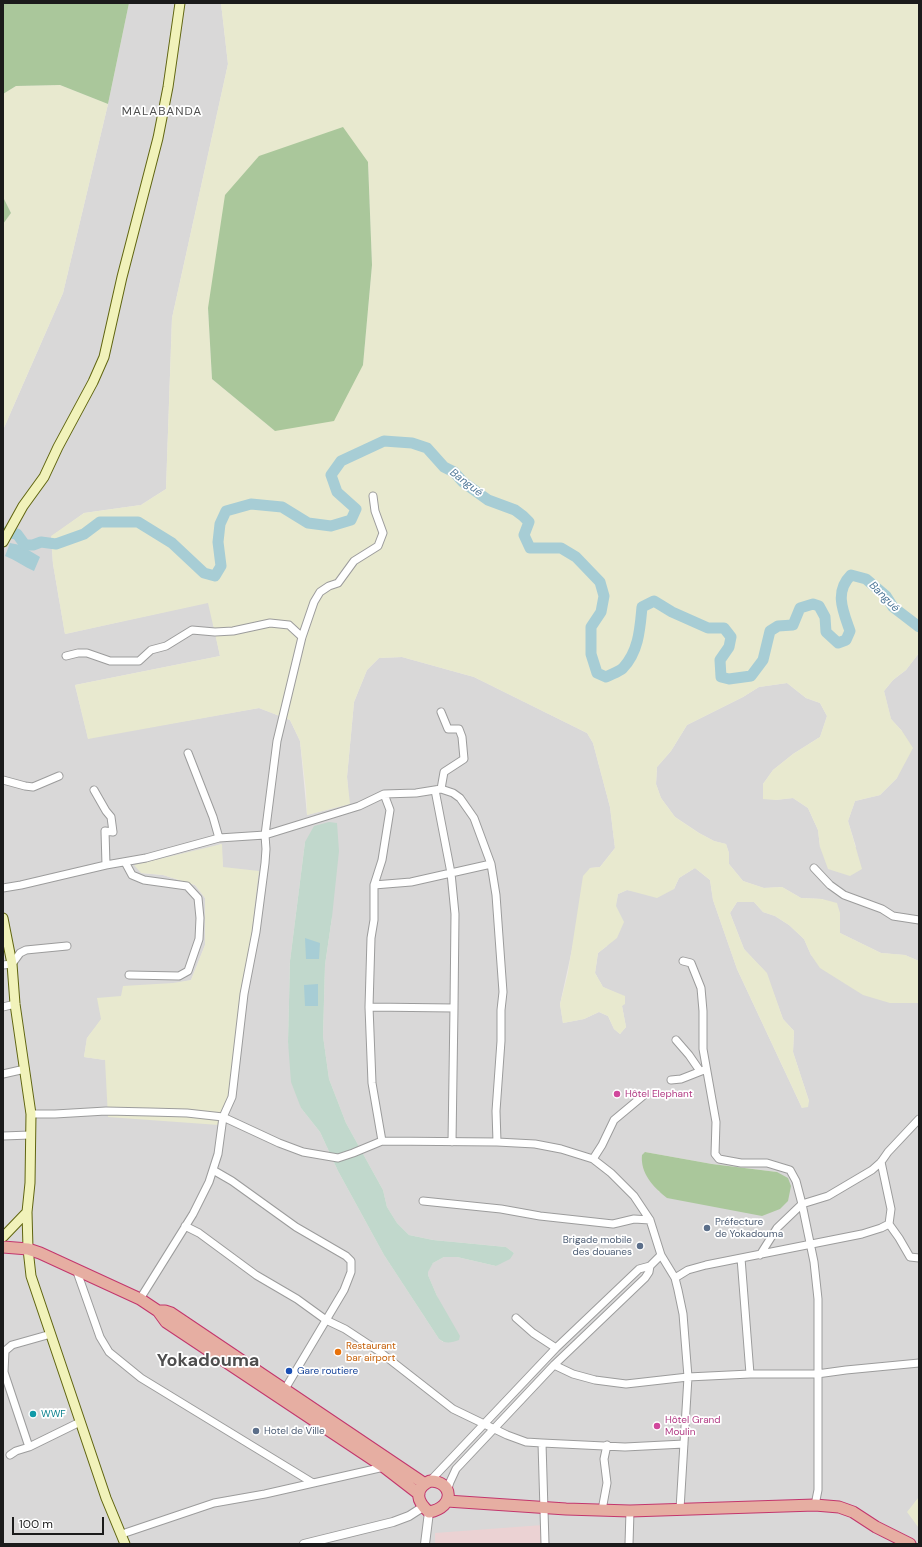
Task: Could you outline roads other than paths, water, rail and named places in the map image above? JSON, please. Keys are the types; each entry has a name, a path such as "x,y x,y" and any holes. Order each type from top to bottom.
{"highway":[{"path":"3,1247 28,1249 76,1269 140,1299 158,1311 166,1322 384,1467 418,1494"},
{"path":"158,1311 171,1313 427,1483 441,1483 445,1487 447,1497 443,1507 437,1510 426,1509 419,1501 418,1494 421,1488 427,1483"},
{"path":"447,1497 544,1508 630,1511 680,1508 723,1509 815,1505 839,1507 853,1512 876,1527 910,1544"}],"main road":[{"path":"3,542 22,506 44,477 58,447 93,382 104,357 122,277 158,138 177,35 180,3"},
{"path":"3,918 7,964 15,1004 31,1114 30,1183 27,1212 28,1249 31,1276 72,1393 80,1422 106,1498 125,1544"},
{"path":"3,1237 27,1212"}],"street":[{"path":"140,1299 201,1199 218,1154 223,1117 232,1097 242,1008 256,932 265,863 265,835 277,741 302,637 314,602 320,592 329,586 338,583 354,561 378,546 383,533 375,511 373,496"},
{"path":"66,656 78,653 87,653 110,661 139,661 151,650 166,646 192,630 215,632 233,631 270,623 289,625 302,637"},
{"path":"441,712 448,729 459,729 462,737 464,759 444,772 438,789 451,873 455,914 452,1142"},
{"path":"188,753 213,817 219,838"},
{"path":"3,780 33,787 59,776"},
{"path":"3,888 106,865 146,858 219,838 265,835 298,823 359,806 384,794 416,793 438,789 460,798 469,808 474,818 491,864 496,895 503,987 500,1010 496,1111 497,1142"},
{"path":"94,790 111,817 112,832 105,831 106,865"},
{"path":"382,1141 372,1083 369,1007 371,938 374,920 374,885 382,860 390,810 384,794"},
{"path":"125,862 132,875 144,880 187,886 198,898 200,918 199,939 188,971 178,976 129,975"},
{"path":"374,885 410,882 491,864"},
{"path":"814,868 830,885 844,895 882,909 893,916 919,920"},
{"path":"7,964 26,950 67,946"},
{"path":"683,961 691,963 701,988 703,1011 703,1070 716,1122 715,1154 719,1159 741,1163 767,1163 790,1170 796,1181 802,1204 814,1262 818,1299 818,1490 815,1505"},
{"path":"3,1007 15,1004"},
{"path":"369,1007 454,1008"},
{"path":"676,1040 703,1070"},
{"path":"3,1074 25,1069"},
{"path":"671,1080 680,1079 703,1070"},
{"path":"592,1159 602,1145 614,1120 644,1095"},
{"path":"31,1114 106,1111 187,1113 223,1117 279,1143 303,1152 338,1158 382,1141 497,1142 535,1144 561,1149 592,1159 611,1173 634,1196 650,1220 661,1255 675,1278 682,1314 688,1377 680,1508"},
{"path":"760,1255 777,1228 802,1204 828,1196 872,1170 919,1119"},
{"path":"3,1136 30,1135"},
{"path":"881,1162 891,1209 889,1224 910,1257 919,1258"},
{"path":"213,1170 232,1181 296,1227 352,1261 351,1272 344,1290 285,1389"},
{"path":"423,1201 501,1209 540,1216 613,1224 634,1219 650,1220"},
{"path":"675,1278 694,1268 862,1234 889,1224"},
{"path":"185,1226 199,1233 256,1275 297,1299 326,1320 345,1329 380,1352 453,1409 494,1428 507,1436 526,1442 542,1443 633,1446 684,1444"},
{"path":"427,1483 556,1348 638,1269 650,1266 661,1255"},
{"path":"741,1258 750,1374"},
{"path":"447,1497 450,1482 456,1469 554,1366 645,1278 649,1272 650,1266"},
{"path":"76,1269 100,1337 109,1352 141,1378 313,1483"},
{"path":"516,1318 533,1333 556,1348"},
{"path":"29,1447 4,1372 5,1351 12,1345 51,1334"},
{"path":"554,1366 572,1374 595,1380 626,1384 688,1377 750,1374 817,1374 919,1363"},
{"path":"10,1456 80,1422"},
{"path":"542,1443 545,1544"},
{"path":"602,1510 607,1483 604,1459 607,1445"},
{"path":"122,1534 214,1503 265,1494 384,1467"},
{"path":"304,1544 393,1522 426,1509 425,1544"},
{"path":"629,1544 630,1511"}],"water":[{"path":"10,543 20,545 40,557 34,571 5,556"},
{"path":"305,938 320,943 319,959 306,959"},
{"path":"318,984 318,1006 305,1006 304,985"}],"waterway":[{"name":"Bangué","path":"3,532 17,534 25,545 33,545 41,542 56,544 84,534 100,522 138,522 172,543 204,573 215,576 221,566 218,542 220,524 226,511 251,504 282,507 308,523 331,526 351,520 356,509 337,492 331,475 341,461 384,441 412,443 427,448 444,467 454,472 463,482 488,500 515,510 523,516 529,522 524,535 530,548 561,548 576,557 600,582 604,596 601,612 591,627 591,654 597,673 606,677 623,668 628,661 636,647 642,607 654,601 672,612 708,628 724,628 731,637 729,647 720,660 721,677 729,679 751,676 763,660 770,631 778,626 793,625 800,608 813,604 819,606 825,617 826,632 838,643 846,640 850,631 843,609 841,595 846,581 851,575 866,579 886,596 893,607 919,627"}],"place":[{"name":"Hôtel Elephant","path":"617,1094"},
{"name":"Préfecture de Yokadouma","path":"707,1228"},
{"name":"Brigade mobile des douanes","path":"640,1246"},
{"name":"Restaurant bar airport","path":"338,1352"},
{"name":"Gare routiere","path":"289,1371"},
{"name":"WWF","path":"33,1414"},
{"name":"Hôtel Grand Moulin","path":"657,1426"},
{"name":"Hotel de Ville","path":"256,1431"}],"district":[{"name":"MALABANDA","path":"162,112"},
{"name":"Yokadouma","path":"208,1361"}]}
